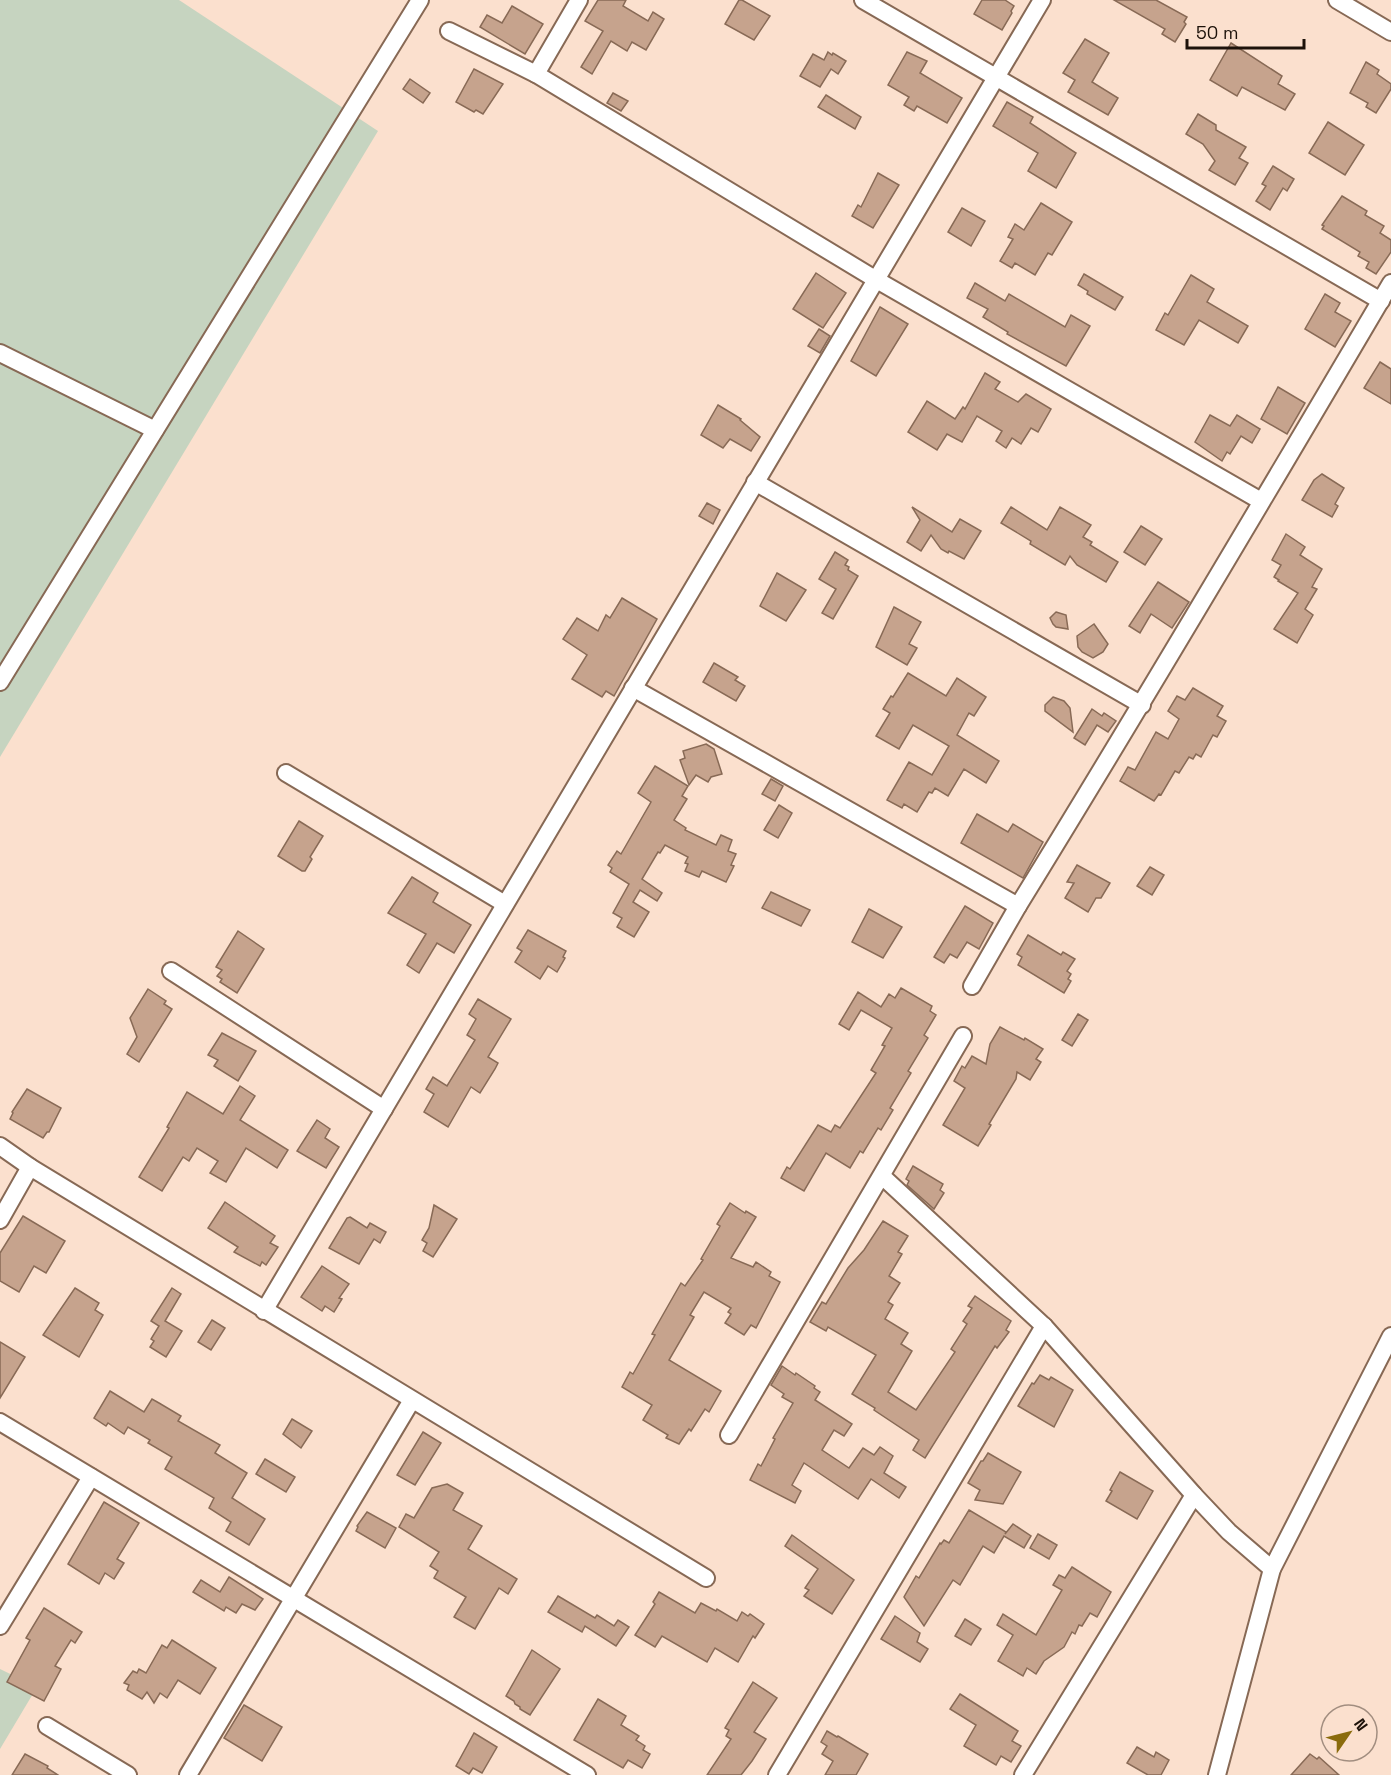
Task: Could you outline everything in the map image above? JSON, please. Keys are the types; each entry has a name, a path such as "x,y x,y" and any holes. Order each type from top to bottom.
{"street":[{"path":"0,682 420,0"},
{"path":"536,74 579,0"},
{"path":"863,0 1381,301"},
{"path":"264,1311 1042,0"},
{"path":"1337,0 1391,32"},
{"path":"449,31 536,74 875,279 1261,501"},
{"path":"972,986 1018,906 1142,705 1391,283"},
{"path":"0,353 155,430"},
{"path":"755,482 1142,705"},
{"path":"633,688 1018,906"},
{"path":"286,773 505,904"},
{"path":"171,971 384,1109"},
{"path":"729,1435 963,1036"},
{"path":"0,1146 30,1167 264,1311 706,1578"},
{"path":"0,1220 30,1167"},
{"path":"882,1176 1044,1326 1194,1495 1229,1532 1272,1569"},
{"path":"777,1775 1044,1326"},
{"path":"1217,1775 1272,1569 1391,1336"},
{"path":"188,1775 412,1400"},
{"path":"0,1422 587,1775"},
{"path":"0,1626 91,1477"},
{"path":"1023,1775 1194,1495"},
{"path":"47,1726 128,1775"}],"green space":[{"path":"0,0 179,0 378,131 0,757"},
{"path":"0,1669 37,1687 0,1749"}],"building":[{"path":"598,0 626,0 623,6 648,21 653,12 664,19 646,50 632,42 627,51 611,41 592,74 581,67 603,31 585,21"},
{"path":"739,0 770,16 754,40 725,24"},
{"path":"982,0 1005,0 1014,6 1002,30 974,14"},
{"path":"1114,0 1156,0 1187,17 1184,22 1186,24 1175,42 1162,34 1165,29"},
{"path":"512,6 543,24 525,54 480,27 487,15 502,23"},
{"path":"1085,39 1109,53 1092,82 1118,98 1108,115 1068,92 1075,80 1063,73"},
{"path":"1231,43 1282,76 1278,84 1295,94 1285,110 1242,87 1237,96 1210,80"},
{"path":"828,52 846,61 838,74 831,69 820,87 800,76 813,54 824,60"},
{"path":"907,52 927,61 920,73 962,98 947,123 917,106 914,111 904,105 909,97 888,85"},
{"path":"1366,62 1379,70 1377,74 1391,84 1391,89 1376,113 1366,107 1368,103 1350,93"},
{"path":"474,69 503,84 483,114 476,110 474,112 456,102"},
{"path":"410,79 430,93 423,103 403,89"},
{"path":"613,93 628,101 621,111 607,103"},
{"path":"826,95 861,117 855,129 818,107"},
{"path":"1007,102 1033,117 1030,123 1076,153 1056,188 1028,171 1038,153 993,126"},
{"path":"1198,114 1216,125 1216,130 1246,147 1239,158 1248,163 1235,185 1209,170 1215,161 1203,144 1186,134"},
{"path":"1328,122 1364,145 1345,175 1309,153"},
{"path":"1273,166 1294,179 1287,191 1283,188 1270,210 1256,201 1266,186 1262,184"},
{"path":"878,173 899,185 873,228 852,216 858,205 861,207"},
{"path":"1342,196 1367,211 1365,215 1384,226 1380,233 1391,240 1391,252 1376,274 1366,268 1369,262 1358,256 1360,252 1322,229 1324,226 1322,225"},
{"path":"1041,203 1072,222 1052,255 1048,253 1035,275 1015,263 1012,268 1000,261 1013,239 1008,237 1015,224 1024,230"},
{"path":"962,208 985,221 971,246 948,232"},
{"path":"816,273 846,293 823,328 793,309"},
{"path":"1084,274 1123,297 1115,310 1087,294 1088,291 1078,285"},
{"path":"1191,275 1214,289 1207,302 1248,326 1238,343 1199,320 1184,345 1156,330 1165,313 1168,315"},
{"path":"975,283 1005,301 1009,294 1065,327 1071,315 1090,326 1066,366 1007,334 1008,332 983,317 988,309 967,298"},
{"path":"1325,294 1340,303 1335,312 1351,321 1335,347 1305,329"},
{"path":"880,307 908,324 876,376 851,361"},
{"path":"819,329 830,336 820,353 808,346"},
{"path":"1380,362 1391,369 1391,404 1364,388"},
{"path":"985,373 1000,382 995,389 1018,402 1026,394 1051,409 1038,432 1031,428 1021,444 1012,438 1006,448 996,441 1002,431 977,416 962,442 947,434 937,450 908,432 927,401 955,419 963,407 965,409"},
{"path":"1278,387 1305,403 1287,434 1261,419"},
{"path":"718,405 741,419 760,437 751,451 730,439 723,448 701,435"},
{"path":"1210,415 1230,426 1237,415 1260,429 1252,443 1241,436 1230,454 1227,452 1222,461 1195,442"},
{"path":"1322,474 1344,488 1335,504 1338,506 1332,517 1302,500 1314,480"},
{"path":"707,503 720,510 713,524 699,516"},
{"path":"912,507 952,532 960,519 981,531 964,559 941,549 931,535 921,551 907,542 920,520"},
{"path":"1011,507 1047,530 1060,507 1091,525 1083,537 1092,542 1090,545 1118,562 1106,582 1077,565 1070,556 1065,565 1001,523"},
{"path":"1141,526 1162,539 1145,565 1124,552"},
{"path":"1286,534 1305,547 1300,555 1322,569 1312,587 1317,589 1305,609 1313,615 1297,643 1274,629 1298,593 1274,577 1281,565 1272,560"},
{"path":"835,552 848,560 845,565 849,567 848,570 858,576 833,619 822,613 836,589 819,579"},
{"path":"777,573 806,590 786,621 760,606"},
{"path":"1158,582 1189,602 1172,628 1151,614 1140,633 1129,626"},
{"path":"622,598 657,619 614,696 606,691 602,697 572,679 587,655 563,639 577,618 598,631 606,615 610,618"},
{"path":"894,607 921,622 909,644 917,648 907,665 876,647"},
{"path":"1056,612 1066,615 1068,629 1056,627 1053,624 1050,618"},
{"path":"1094,624 1108,644 1103,652 1093,658 1078,647 1077,636"},
{"path":"714,663 738,677 735,680 745,686 736,701 703,682"},
{"path":"908,673 946,696 957,678 986,697 974,716 969,713 957,735 999,761 986,783 964,769 948,796 935,788 932,793 929,792 917,812 904,804 902,808 887,800 909,762 932,775 949,746 913,725 899,749 876,736 890,713 883,709"},
{"path":"1193,688 1223,706 1217,716 1226,721 1217,737 1213,735 1201,757 1196,754 1193,759 1189,757 1179,773 1175,771 1161,795 1159,794 1154,801 1120,781 1128,767 1135,770 1156,732 1168,739 1179,719 1168,711 1177,696 1185,700"},
{"path":"1053,697 1064,701 1070,708 1073,732 1045,711 1045,705"},
{"path":"1092,709 1116,721 1108,732 1097,725 1085,745 1074,738"},
{"path":"706,744 714,749 722,774 711,777 708,782 696,775 689,785 680,760 685,758 683,751"},
{"path":"655,766 688,786 682,796 687,799 674,820 686,828 685,830 716,845 721,835 732,840 728,851 736,854 731,865 734,866 726,882 702,871 699,877 685,871 688,857 665,845 660,853 658,852 642,879 662,893 657,901 640,890 633,902 649,912 634,937 617,927 622,918 613,913 629,884 610,872 612,868 608,865 617,851 621,854 651,802 638,793"},
{"path":"771,779 783,786 775,801 762,794"},
{"path":"779,805 792,813 778,838 764,830"},
{"path":"977,814 1008,832 1013,824 1043,842 1023,878 961,843"},
{"path":"299,821 323,836 310,857 312,859 305,871 278,856"},
{"path":"1077,865 1110,883 1101,898 1096,898 1088,912 1065,898 1074,883 1067,882"},
{"path":"1150,867 1164,875 1152,895 1137,886"},
{"path":"412,877 438,893 433,902 471,925 454,953 437,943 419,973 407,965 426,934 388,913"},
{"path":"771,892 810,910 801,926 762,908"},
{"path":"965,906 993,923 979,949 967,942 957,958 950,954 944,963 934,957"},
{"path":"869,909 902,927 883,958 852,942"},
{"path":"528,930 566,951 563,957 565,958 557,972 548,966 540,979 515,962 522,951 517,948"},
{"path":"238,931 264,949 237,993 220,982 222,979 217,976 222,970 216,967"},
{"path":"1028,935 1061,955 1063,952 1075,959 1067,971 1071,974 1068,979 1071,981 1064,993 1018,965 1022,957 1017,954"},
{"path":"901,988 932,1006 930,1011 936,1015 924,1035 928,1038 908,1071 911,1073 890,1108 893,1110 881,1130 878,1128 863,1153 860,1151 850,1168 826,1153 804,1191 781,1178 787,1167 790,1169 818,1125 831,1132 835,1125 840,1128 876,1073 871,1070 892,1028 861,1010 849,1030 839,1024 858,992 881,1007 889,994 895,998"},
{"path":"148,989 166,1001 164,1004 172,1009 139,1062 127,1054 137,1037 130,1018"},
{"path":"478,999 511,1019 488,1057 498,1063 495,1069 480,1093 471,1087 448,1127 424,1112 434,1094 426,1089 433,1077 447,1086 475,1040 467,1035 476,1019 469,1014"},
{"path":"1078,1014 1088,1020 1072,1046 1062,1040"},
{"path":"1000,1027 1043,1049 1036,1059 1041,1062 1030,1080 1017,1072 1016,1079 978,1146 943,1125 965,1088 954,1081 962,1066 965,1068 972,1056 986,1064 990,1044"},
{"path":"222,1033 256,1051 238,1081 214,1066 218,1060 208,1055"},
{"path":"240,1086 255,1096 240,1120 288,1150 277,1168 246,1148 226,1182 210,1173 218,1161 197,1148 189,1161 183,1157 162,1191 139,1177 169,1128 167,1127 187,1092 223,1114"},
{"path":"27,1089 61,1108 49,1132 43,1138 10,1119"},
{"path":"317,1120 330,1129 325,1138 339,1147 326,1168 297,1151"},
{"path":"913,1166 943,1184 940,1190 944,1193 934,1209 907,1185 909,1181 906,1179"},
{"path":"225,1202 275,1236 270,1243 278,1247 266,1265 262,1262 260,1266 234,1252 238,1247 208,1228"},
{"path":"730,1203 756,1217 731,1258 753,1267 756,1262 771,1272 769,1276 780,1282 756,1328 751,1325 744,1335 725,1323 731,1314 728,1312 731,1308 704,1292 690,1315 694,1317 669,1360 721,1391 709,1412 705,1409 691,1431 689,1429 679,1444 666,1438 668,1435 643,1420 652,1405 622,1387 630,1372 633,1374 655,1335 652,1334 681,1283 685,1286 703,1260 701,1259 720,1226 717,1224"},
{"path":"434,1205 457,1219 433,1257 423,1251 427,1243 422,1240 429,1228"},
{"path":"23,1216 65,1241 46,1273 34,1266 19,1292 0,1281 0,1253"},
{"path":"350,1217 367,1228 370,1223 386,1232 380,1243 374,1239 359,1264 329,1248 347,1218"},
{"path":"883,1221 908,1236 898,1252 902,1254 889,1276 900,1283 888,1302 893,1305 885,1319 908,1333 901,1344 912,1351 888,1392 916,1410 955,1352 951,1349 967,1324 963,1321 972,1308 968,1306 975,1296 1011,1321 1006,1330 1009,1332 997,1348 995,1346 925,1458 913,1450 919,1440 852,1394 876,1355 828,1327 826,1331 810,1322 822,1302 826,1304 848,1268 864,1250"},
{"path":"322,1266 349,1284 339,1298 342,1299 334,1312 325,1306 322,1311 301,1297"},
{"path":"75,1288 99,1303 95,1310 103,1315 79,1357 43,1335"},
{"path":"172,1288 181,1294 165,1321 182,1331 166,1357 150,1347 154,1341 151,1339 159,1326 151,1321"},
{"path":"212,1320 225,1328 211,1350 198,1342"},
{"path":"0,1342 25,1357 0,1398"},
{"path":"782,1366 815,1386 814,1388 820,1392 815,1400 852,1424 844,1436 834,1430 822,1450 849,1468 863,1448 874,1455 880,1447 893,1456 884,1473 906,1487 899,1498 871,1479 858,1499 804,1463 792,1485 801,1491 795,1503 750,1480 758,1464 761,1466 775,1439 773,1438 793,1403 782,1397 784,1394 771,1385"},
{"path":"1040,1375 1049,1380 1051,1377 1073,1390 1054,1427 1018,1406 1032,1383 1034,1384"},
{"path":"110,1391 144,1412 152,1399 181,1416 178,1421 220,1445 215,1453 247,1473 232,1498 265,1519 249,1545 226,1531 231,1522 209,1508 214,1498 165,1469 172,1457 148,1443 150,1440 128,1427 124,1434 108,1423 106,1426 94,1418"},
{"path":"292,1419 312,1431 301,1448 283,1434"},
{"path":"423,1432 441,1443 415,1485 397,1475"},
{"path":"988,1453 1021,1472 1003,1504 975,1500 980,1490 968,1483"},
{"path":"265,1459 295,1477 286,1492 256,1474"},
{"path":"1120,1472 1153,1491 1137,1519 1106,1501"},
{"path":"447,1484 463,1493 453,1510 482,1526 468,1549 517,1579 508,1594 499,1588 475,1629 454,1617 466,1597 434,1578 438,1571 430,1566 439,1552 399,1527 406,1514 414,1518 432,1488"},
{"path":"104,1502 139,1523 117,1559 124,1563 114,1579 105,1573 99,1584 68,1564"},
{"path":"969,1510 1006,1532 1005,1534 1013,1524 1031,1536 1024,1548 1004,1536 994,1553 983,1546 960,1585 953,1580 924,1626 904,1597 916,1576 919,1578 940,1543 944,1540 949,1543"},
{"path":"367,1512 396,1528 385,1548 356,1531"},
{"path":"1038,1534 1057,1545 1049,1559 1030,1548"},
{"path":"792,1535 854,1580 832,1614 804,1596 809,1590 805,1588 818,1569 785,1546"},
{"path":"1072,1567 1111,1592 1097,1617 1090,1613 1082,1626 1079,1625 1075,1634 1072,1632 1064,1647 1044,1661 1036,1674 1027,1668 1023,1676 998,1661 1013,1635 997,1625 1003,1614 1036,1635 1062,1590 1053,1585 1059,1575 1065,1578"},
{"path":"229,1577 263,1599 255,1610 242,1604 236,1613 226,1607 224,1611 193,1592 201,1580 220,1592"},
{"path":"659,1592 695,1613 701,1603 737,1621 742,1612 748,1616 750,1614 764,1624 755,1638 753,1636 738,1662 715,1648 707,1662 662,1636 655,1647 635,1635 655,1604 653,1602"},
{"path":"558,1596 595,1618 597,1615 614,1626 618,1620 629,1627 616,1646 585,1626 582,1632 548,1612"},
{"path":"44,1608 82,1632 75,1643 71,1640 55,1666 61,1669 44,1701 7,1682 30,1640 26,1638"},
{"path":"895,1616 920,1633 917,1642 928,1649 920,1662 881,1639"},
{"path":"965,1619 981,1629 971,1645 955,1636"},
{"path":"172,1640 216,1668 200,1694 178,1680 167,1698 160,1693 154,1703 147,1692 142,1699 127,1690 129,1685 124,1683 133,1671 137,1673 139,1669 146,1673 162,1645 167,1648"},
{"path":"532,1650 560,1669 530,1715 506,1696"},
{"path":"753,1682 777,1698 754,1732 766,1739 741,1775 707,1775 731,1739 726,1736 729,1730 725,1728"},
{"path":"960,1694 1018,1731 1012,1741 1021,1746 1011,1762 1001,1756 996,1765 964,1746 976,1725 950,1709"},
{"path":"598,1699 626,1716 621,1725 639,1736 636,1740 645,1746 643,1750 650,1754 642,1768 628,1760 623,1768 574,1740"},
{"path":"244,1705 282,1727 262,1761 224,1738"},
{"path":"827,1731 868,1754 856,1775 825,1775 833,1761 822,1754 827,1746 821,1742"},
{"path":"474,1733 497,1747 482,1773 473,1768 469,1774 456,1766"},
{"path":"1137,1747 1154,1757 1156,1752 1169,1760 1161,1775 1148,1775 1127,1763"},
{"path":"25,1754 48,1766 47,1768 58,1775 12,1775"},
{"path":"1310,1754 1317,1759 1319,1757 1319,1763 1326,1763 1339,1775 1291,1775"}]}
